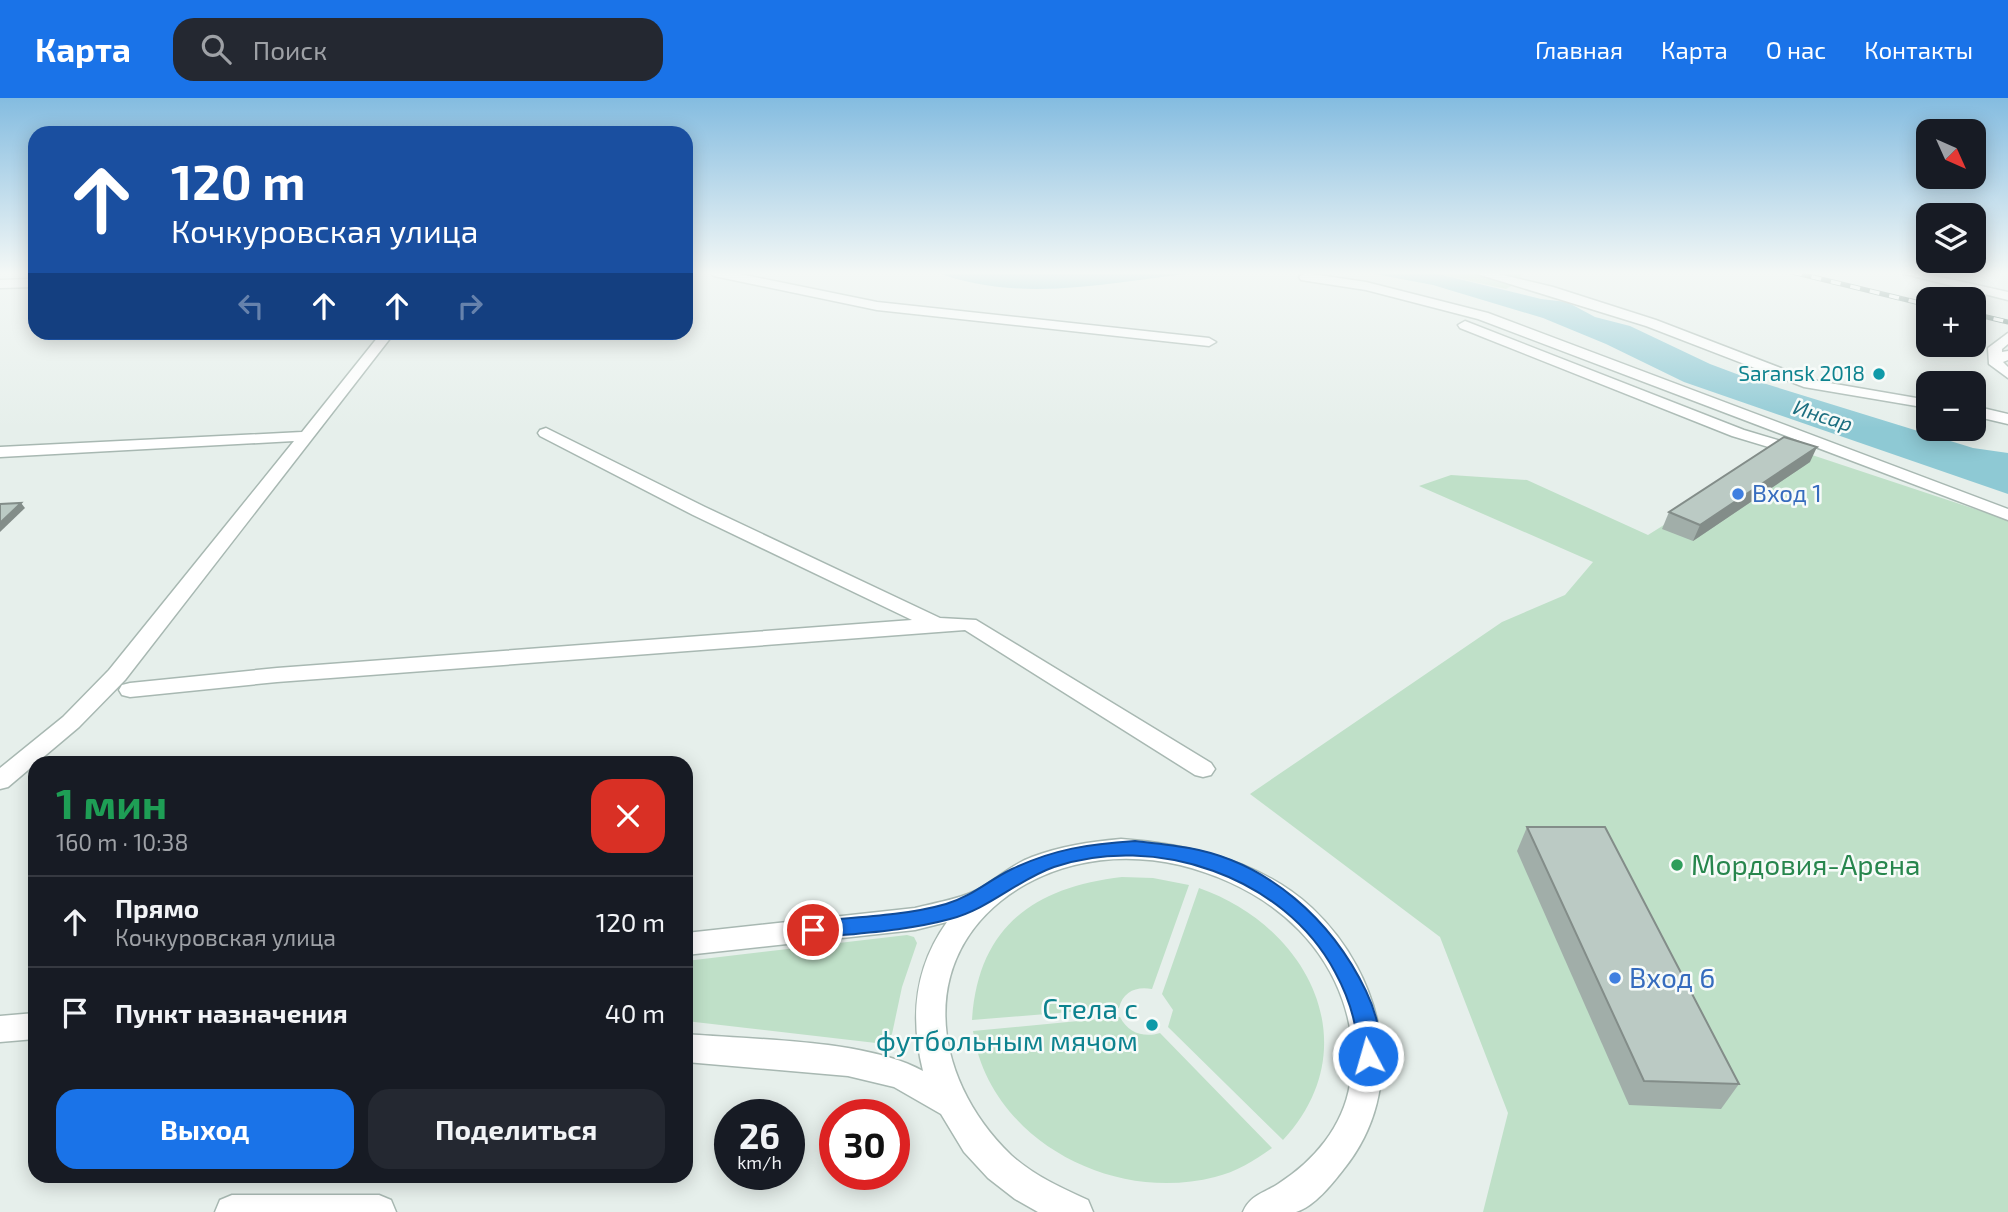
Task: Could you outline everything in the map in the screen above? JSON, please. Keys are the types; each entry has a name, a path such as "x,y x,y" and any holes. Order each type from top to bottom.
{"street":[{"path":"1029,324 1209,342"},
{"path":"1458,324 1738,433 2006,514"},
{"path":"1654,324 1809,384 1916,402"},
{"path":"1671,324 1796,370 1916,401"},
{"path":"30,756 71,722 117,675 383,340"},
{"path":"2007,340 1995,348 2002,357 1996,364 2008,374"},
{"path":"1986,414 2008,419"},
{"path":"546,433 699,511 937,624"},
{"path":"0,452 308,436"},
{"path":"130,690 276,675 937,624 969,624 1203,769"},
{"path":"0,781 28,758"},
{"path":"693,943 915,919 950,911 989,894 1046,862 1105,849 1154,849 1191,855 1227,867 1261,885 1292,907 1320,934 1343,965 1359,1000 1368,1037 1368,1075 1359,1113 1341,1149 1313,1180 1277,1205 1260,1212"},
{"path":"989,894 967,916 950,941 937,970 930,1000 929,1033 936,1068 949,1102 969,1134 1001,1168 1040,1196 1076,1212"},
{"path":"0,1029 28,1027"},
{"path":"693,1049 848,1062 901,1075 949,1102"},
{"path":"232,1212 379,1212"}],"green space":[{"name":"Мордовия-Арена","path":"1788,447 2008,520 2008,1212 1483,1212 1508,1113 1440,937 1250,794 1502,622 1565,595 1593,562 1419,486 1451,475 1527,480 1648,535"},
{"path":"1122,877 1153,878 1189,885 1152,989 1131,991 1124,997 1119,1008 972,1020 977,988 986,960 999,937 1016,917 1037,902 1062,890"},
{"path":"1199,888 1237,906 1270,930 1296,960 1314,993 1323,1029 1322,1066 1309,1104 1283,1140 1168,1027 1173,1010 1162,994"},
{"path":"907,935 914,937 917,943 902,987 892,1034 886,1041 876,1043 693,1022 693,960"},
{"path":"1120,1017 1127,1027 1137,1033 1160,1033 1272,1148 1252,1162 1230,1172 1176,1183 1136,1181 1097,1171 1061,1155 1029,1132 1003,1103 984,1069 973,1031"}],"water":[{"name":"Инсар","path":"1558,324 1630,326 1710,364 1750,379 1916,430 1916,441 1950,441 1973,448 2008,453 2008,494 1684,382"}],"building":[{"path":"1784,437 1817,447 1700,525 1669,512"},
{"path":"21,503 0,523 0,504"},
{"name":"Вход 6","path":"1527,827 1605,827 1739,1084 1644,1081"}],"place":[{"name":"Saransk 2018","path":"1879,374"},
{"name":"Вход 1","path":"1738,494"},
{"name":"Мордовия-Арена","path":"1677,865"},
{"name":"Вход 6","path":"1615,978"},
{"name":"Стела с футбольным мячом","path":"1152,1025"}],"route":[{"path":"813,930 915,919 950,911 989,894 1046,862 1081,852 1135,848 1191,855 1227,867 1261,885 1292,907 1320,934 1343,965 1359,1000 1368,1037 1368,1056"}]}
